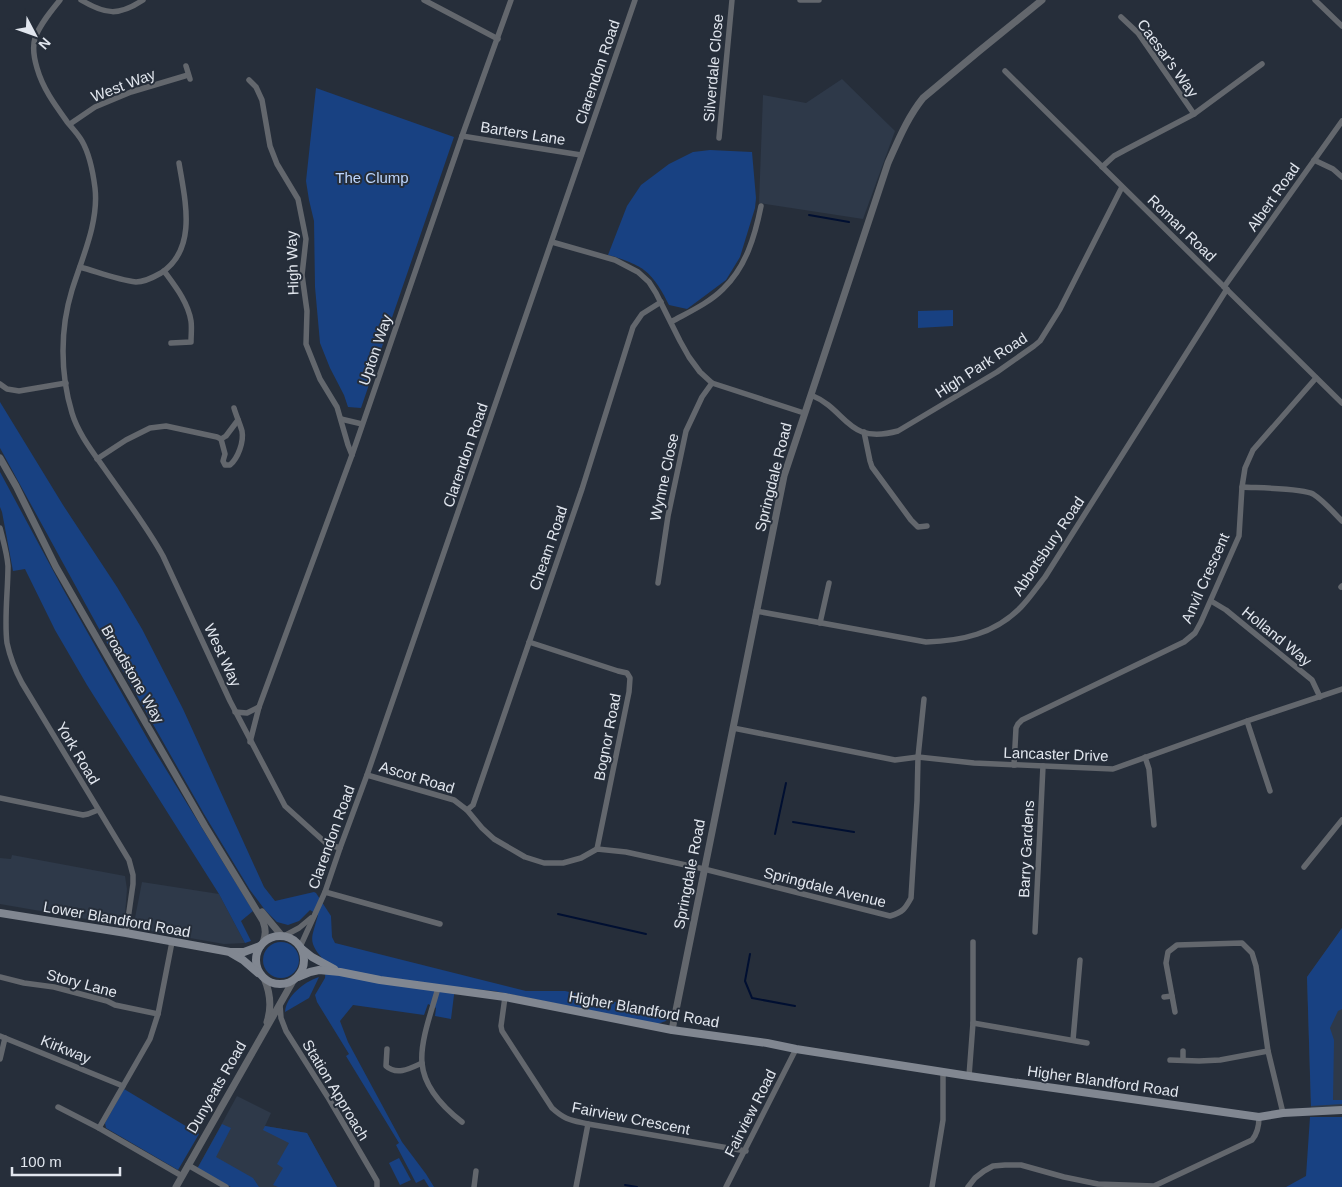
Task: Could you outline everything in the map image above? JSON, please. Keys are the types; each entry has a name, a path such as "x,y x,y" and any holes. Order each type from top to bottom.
{"main road":[{"name":"Lower Blandford Road","path":"0,913 230,952 244,952 262,944"},
{"path":"283,936 296,942 301,948 304,965 295,979 285,984 278,984 262,977 256,965 256,958 262,944 274,937 283,936"},
{"name":"Higher Blandford Road","path":"301,948 318,961 340,972"},
{"name":"Lower Blandford Road","path":"230,952 243,960 262,977"},
{"name":"Higher Blandford Road","path":"295,979 319,970 340,972 380,980 505,997 672,1030 767,1043 969,1076 1259,1117 1283,1113 1342,1110"}],"street":[{"name":"West Way","path":"60,0 46,18 36,37 33,51 40,80 47,94 81,139 86,149 91,164 96,208 66,313 63,336 63,358 72,413 81,434 97,459 159,548 235,712 285,806 327,844 340,848"},
{"path":"81,0 96,9 110,12 123,11 143,0"},
{"path":"424,0 498,39"},
{"name":"Upton Way","path":"250,742 259,707 352,455 511,0"},
{"name":"Clarendon Road","path":"301,948 313,916 325,892 636,0"},
{"name":"Silverdale Close","path":"719,138 732,0"},
{"path":"800,0 819,0"},
{"name":"Springdale Road","path":"672,1030 784,476 888,164 904,126 923,98 1042,0"},
{"path":"1316,0 1342,26"},
{"name":"Caesar's Way","path":"1121,17 1138,33 1194,114"},
{"name":"Caesar's Way","path":"1102,167 1127,148 1194,114 1262,64"},
{"name":"West Way","path":"70,124 95,107 131,92 189,77 186,66"},
{"name":"Roman Road","path":"1005,71 1342,403"},
{"name":"High Way","path":"249,80 256,87 262,100 270,146 277,164 298,199 306,239 302,275 307,311 306,344 320,379 338,407 352,455"},
{"name":"Albert Road","path":"1226,288 1342,121"},
{"name":"Barters Lane","path":"462,136 581,155"},
{"path":"1314,160 1332,169 1342,177"},
{"path":"80,267 137,282 153,278 164,271 176,259 185,236 187,213 179,163"},
{"name":"High Park Road","path":"810,395 827,403 852,428 882,435 898,431 997,372 1034,346 1048,330 1122,187"},
{"path":"671,322 711,299 734,278 744,262 752,242 761,206"},
{"path":"552,242 615,260 638,272 649,282 689,357 700,372 712,383 804,413"},
{"path":"164,271 182,296 192,323 191,342 171,343"},
{"name":"Abbotsbury Road","path":"756,611 926,642 947,642 974,636 987,631 1012,616 1022,607 1045,576 1226,288"},
{"name":"Cheam Road","path":"467,810 472,804 530,642 582,489 633,327 642,314 661,302"},
{"name":"Anvil Crescent","path":"1014,765 1016,728 1022,720 1184,642 1195,633 1239,536 1245,468 1253,450 1316,378"},
{"path":"0,384 7,389 19,391 66,383"},
{"name":"Wynne Close","path":"658,583 668,516 686,431 702,397 712,383"},
{"path":"97,459 126,440 150,428 166,426 217,437 221,440 225,454 223,461 225,465 230,465 238,454 242,432 234,408"},
{"path":"341,419 362,424"},
{"path":"221,440 238,420"},
{"path":"864,432 872,467 911,520 918,527 927,526"},
{"name":"Broadstone Way","path":"0,458 56,567 205,826 250,899 265,928 266,934 262,944"},
{"path":"1242,487 1311,493 1342,521"},
{"name":"York Road","path":"0,528 8,564 7,643 15,669 128,860 133,875 126,933"},
{"path":"0,582 7,582"},
{"path":"820,624 829,583"},
{"name":"Holland Way","path":"1211,601 1226,610 1312,680 1320,697"},
{"name":"Bognor Road","path":"530,642 618,672 627,673 630,678 629,692 597,849"},
{"path":"0,643 7,643"},
{"name":"Lancaster Drive","path":"918,757 974,764 1113,769 1342,689"},
{"name":"Springdale Avenue","path":"704,868 890,916 901,913 911,898 918,757 924,699"},
{"path":"235,712 247,713 259,707"},
{"path":"1247,722 1270,791"},
{"path":"732,728 895,760 918,757"},
{"path":"1145,757 1149,769 1154,825"},
{"name":"Barry Gardens","path":"1035,932 1043,766"},
{"name":"Ascot Road","path":"366,775 454,800 467,810 494,839 525,857 544,863 563,863 581,858 597,849"},
{"path":"0,798 83,815 98,810"},
{"path":"1304,867 1342,820"},
{"path":"597,849 626,852 704,868"},
{"path":"325,892 440,924"},
{"name":"Broadstone Way","path":"250,899 283,936"},
{"name":"Clarendon Road","path":"283,936 299,928 313,916"},
{"path":"99,1128 150,1039 158,1014 172,942"},
{"path":"969,1076 974,1023 973,942"},
{"path":"1175,1012 1166,963 1168,952 1177,945 1242,943 1252,953 1256,966 1268,1051 1283,1113"},
{"path":"1073,1040 1080,960"},
{"name":"Story Lane","path":"0,977 24,983 54,986 115,1005 158,1014"},
{"name":"Dunyeats Road","path":"262,977 268,988 270,1006 266,1027"},
{"name":"Dunyeats Road","path":"176,1187 295,979"},
{"path":"438,988 423,1044 422,1063 425,1077 438,1099 448,1111 462,1122"},
{"path":"1164,997 1172,996"},
{"name":"Fairview Crescent","path":"505,997 500,1026 502,1031 552,1108 560,1116 588,1124 746,1151"},
{"name":"Station Approach","path":"281,1003 281,1018 286,1031 329,1099 376,1181 377,1187"},
{"path":"974,1023 1087,1043"},
{"path":"0,1059 2,1037"},
{"name":"Kirkway","path":"2,1037 123,1086"},
{"path":"387,1049 386,1066 389,1069 401,1071 422,1063"},
{"name":"Fairview Road","path":"726,1187 746,1151 796,1049"},
{"path":"1183,1051 1183,1060"},
{"path":"1170,1060 1220,1060 1268,1051"},
{"path":"932,1187 943,1120 943,1072"},
{"path":"58,1107 99,1128 182,1176"},
{"path":"968,1187 984,1171 993,1166 1005,1164 1021,1165 1101,1185 1154,1186 1252,1140 1258,1130 1259,1117"},
{"path":"576,1187 588,1124"},
{"path":"188,1166 226,1187"},
{"path":"474,1187 476,1171"}],"shaded area":[{"path":"842,79 895,131 863,219 759,203 763,95 806,103"},
{"path":"12,855 125,876 126,902 125,914 121,925 0,904 0,858 11,859"},
{"path":"142,882 219,894 245,943 224,944 133,928"},
{"path":"1342,928 1342,1110 1311,1112 1307,977"},
{"path":"237,1096 271,1113 265,1126 307,1133 337,1187 231,1187 197,1169"}],"green space":[{"name":"The Clump","path":"316,88 454,137 361,408 348,407 320,343 315,287 314,221 306,181"},
{"path":"710,150 752,152 756,198 755,208 740,257 726,280 687,309 669,305 655,281 641,268 608,255 627,206 641,185 669,164 693,152"},
{"path":"953,310 953,326 918,328 918,311"},
{"path":"0,402 142,629 183,709 264,887 275,901 316,893 331,916 332,937 335,943 526,991 565,991 657,1011 670,1009 669,1020 657,1024 494,991 455,987 451,1019 435,1016 436,1008 428,1004 424,1015 353,1005 340,1021 348,1042 402,1142 434,1187 429,1187 424,1179 416,1183 396,1145 399,1143 346,1056 349,1054 317,1002 315,995 325,978 326,963 316,950 312,940 318,915 310,910 299,921 288,925 277,922 250,890 204,814 103,636 0,448"},
{"path":"0,472 63,589 151,745 253,911 241,921 251,941 245,943 219,894 87,685 55,630 25,569 13,571 0,507"},
{"path":"1342,928 1342,1009 1338,1011 1330,1028 1334,1040 1333,1100 1342,1100 1342,1104 1311,1106 1307,977"},
{"path":"281,942 288,943 294,947 298,953 298,967 294,973 288,977 281,978 274,977 268,973 264,967 263,960 264,953 268,947 274,943"},
{"path":"319,977 309,998 285,1012 292,995 308,982"},
{"path":"124,1089 199,1134 178,1170 106,1128 105,1123"},
{"path":"1310,1117 1342,1117 1342,1187 1286,1187 1306,1176"},
{"path":"222,1124 231,1128 216,1157 253,1178 259,1187 231,1187 197,1169"},
{"path":"265,1126 307,1133 337,1187 278,1187 273,1185 283,1168 277,1164 289,1143 263,1130"},
{"path":"399,1158 411,1180 400,1185 389,1163"}],"waterway":[{"path":"809,215 849,222"},
{"path":"775,834 786,783"},
{"path":"793,822 854,832"},
{"path":"558,914 646,934"},
{"path":"750,954 745,981 752,998 795,1006"},
{"path":"625,1185 637,1187"}]}
